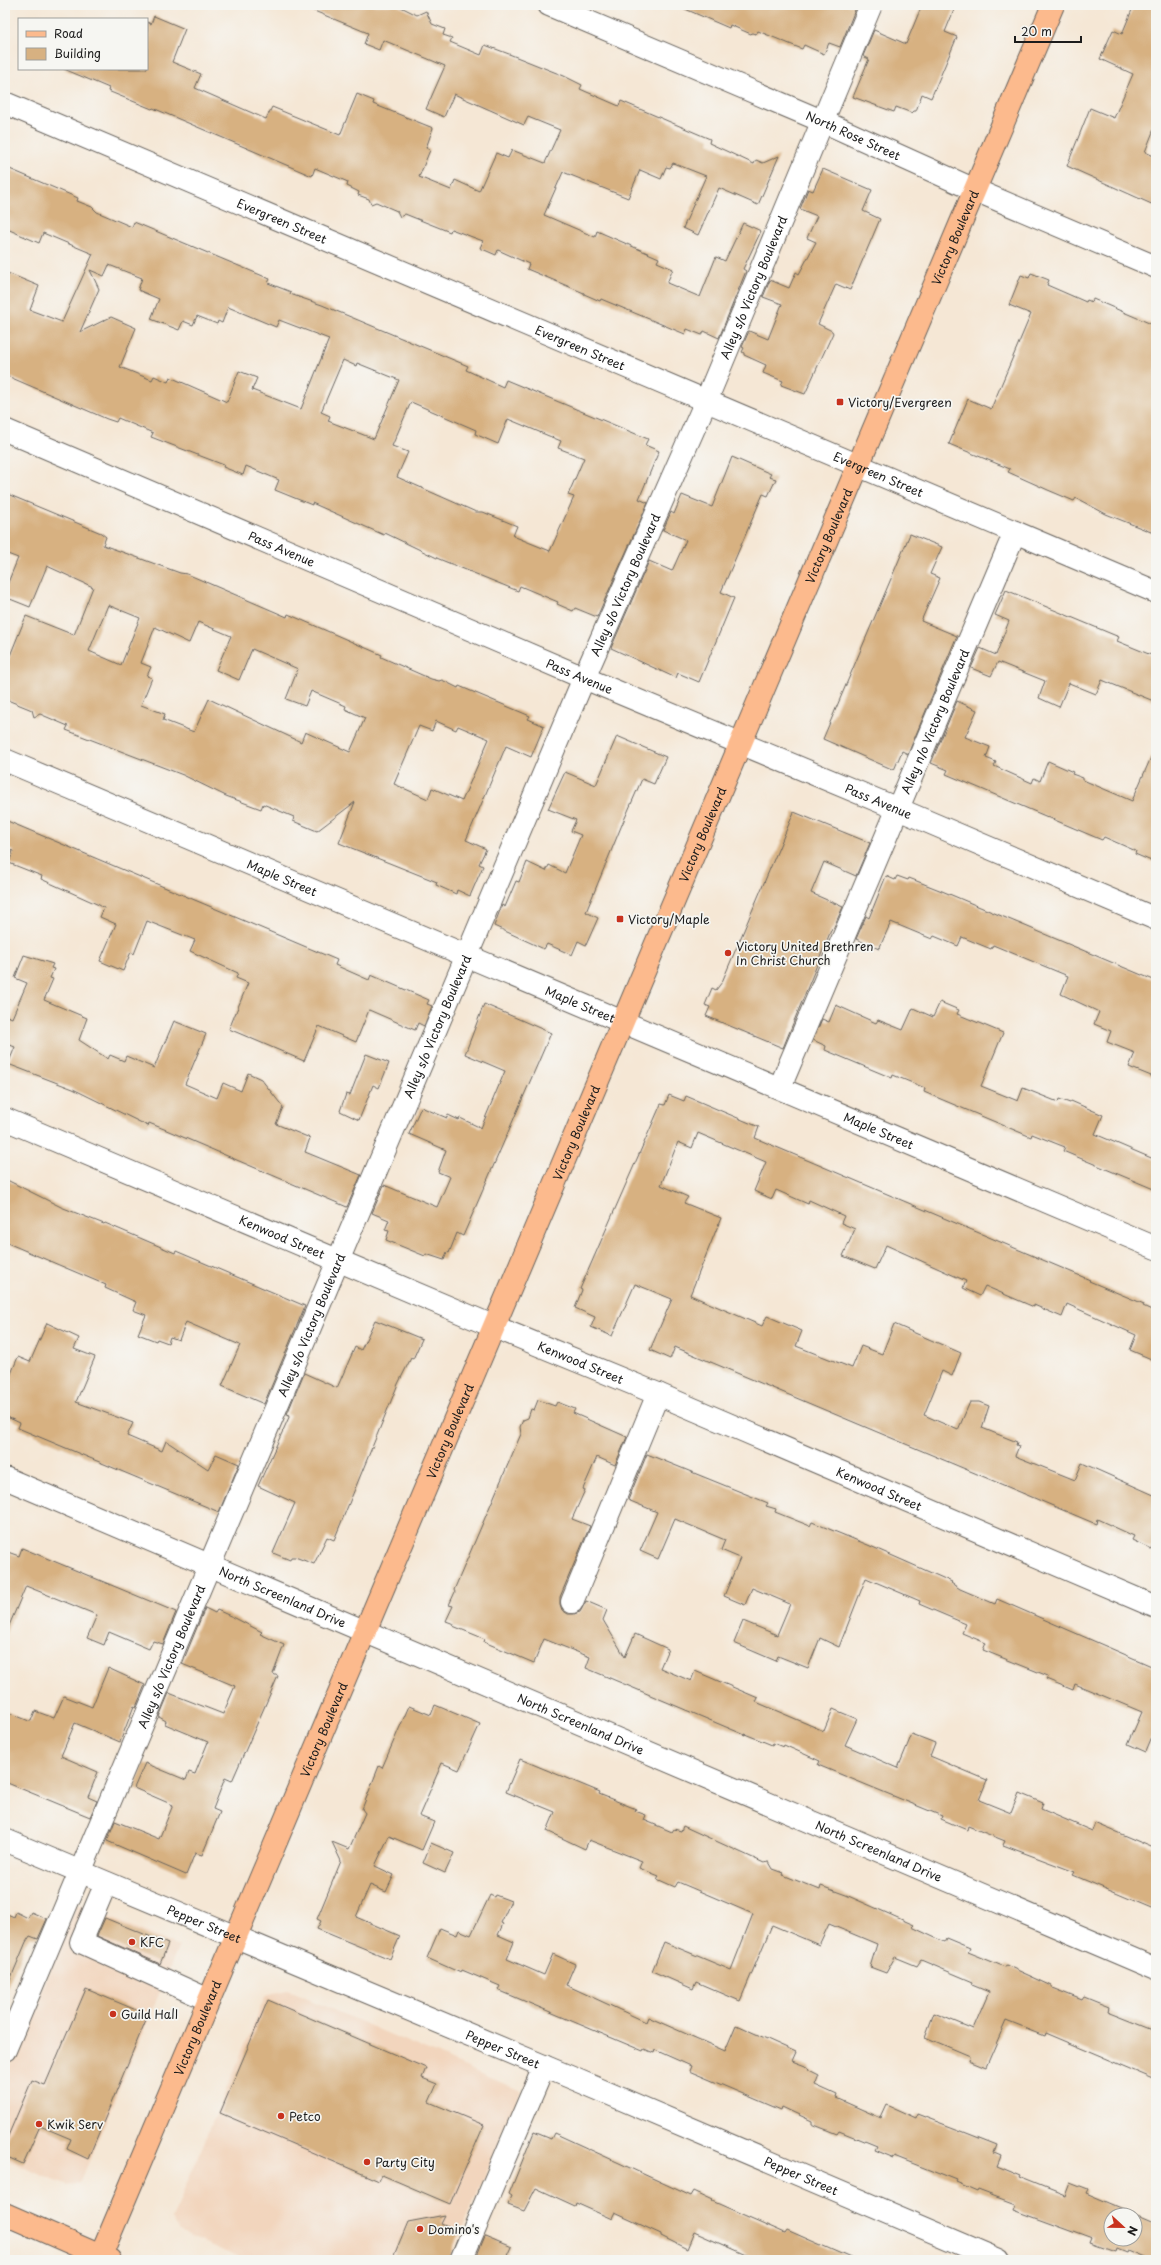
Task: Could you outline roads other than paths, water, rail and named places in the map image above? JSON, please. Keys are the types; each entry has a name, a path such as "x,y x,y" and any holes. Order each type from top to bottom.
{"main road":[{"name":"Victory Boulevard","path":"104,2259 235,1937 742,744 1053,5"},
{"path":"5,2214 104,2259"}],"street":[{"name":"North Rose Street","path":"549,5 822,121 975,190 1156,267"},
{"name":"Alley s/o Victory Boulevard","path":"8,2036 81,1872 469,956 584,678 706,401 871,5"},
{"name":"Evergreen Street","path":"5,102 858,467 1156,592"},
{"name":"Pass Avenue","path":"5,430 584,678 1156,919"},
{"name":"Alley n/o Victory Boulevard","path":"780,1087 1015,532"},
{"name":"Maple Street","path":"5,760 780,1087 1156,1248"},
{"name":"Kenwood Street","path":"5,1120 495,1327 658,1394 1156,1607"},
{"path":"572,1602 658,1394"},
{"name":"North Screenland Drive","path":"5,1478 1156,1969"},
{"name":"Pepper Street","path":"5,1840 544,2066 999,2260"},
{"path":"106,1883 81,1942 209,2000"},
{"path":"461,2260 544,2066"}],"place":[{"name":"Victory/Evergreen","path":"840,402"},
{"name":"Victory/Maple","path":"620,919"},
{"name":"Victory United Brethren In Christ Church","path":"728,953"},
{"name":"KFC","path":"132,1942"},
{"name":"Guild Hall","path":"113,2014"},
{"name":"Petco","path":"281,2116"},
{"name":"Kwik Serv","path":"39,2124"},
{"name":"Party City","path":"367,2162"},
{"name":"Domino's","path":"420,2229"}]}
